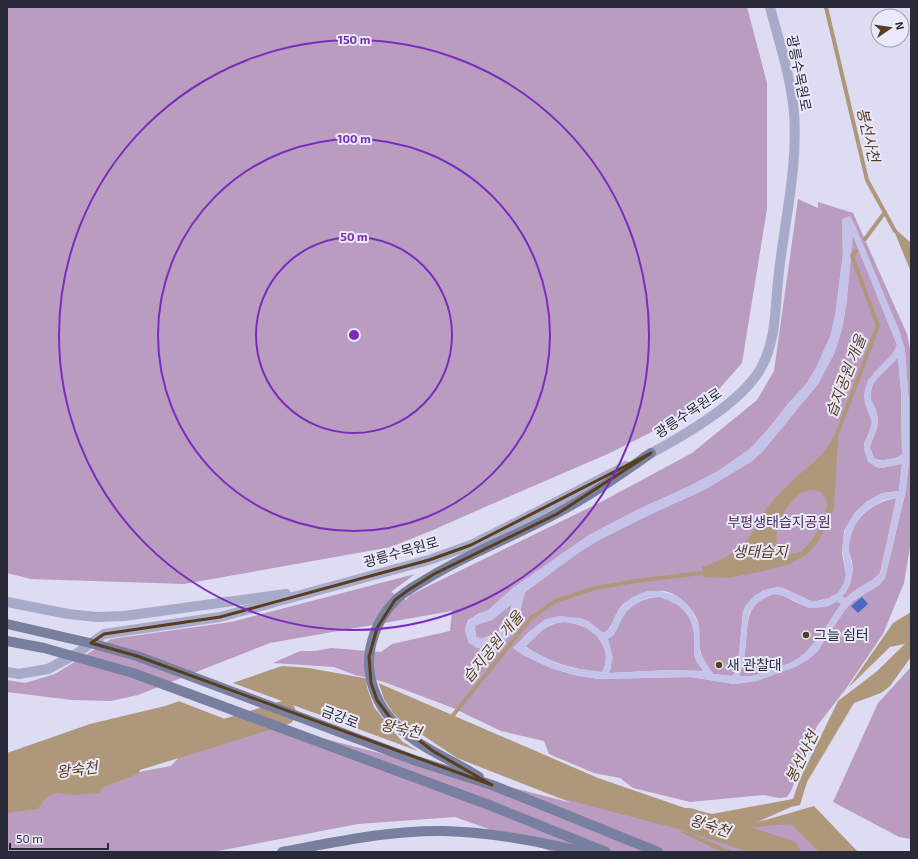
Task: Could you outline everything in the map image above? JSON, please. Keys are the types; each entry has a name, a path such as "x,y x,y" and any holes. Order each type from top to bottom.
{"main road":[{"path":"492,785 433,751 406,733 391,719 377,700 371,683 369,657 377,628 395,600 407,591 440,571 557,514 604,486 652,453"},
{"name":"금강로","path":"7,624 94,644 137,656 414,760 492,785 658,852"},
{"path":"7,641 44,648 78,659 132,673 489,805 606,852"},
{"path":"282,852 386,834 444,831 530,840 585,852"}],"street":[{"name":"광릉수목원로","path":"326,588 429,560 471,545 652,453 718,412 752,382 762,367 770,348 774,325 779,271 789,208 794,125 789,86 770,7"},
{"path":"7,602 68,614 97,617 124,616 326,588"},
{"path":"7,672 19,674 48,669 76,654 104,634 220,616 326,588"}],"highlighted area":[{"path":"651,453 557,514 434,574 407,591 395,600 377,628 369,657 371,683 377,700 391,719 433,751 492,785 137,656 91,643 104,634 220,617 429,560 471,545"}],"green space":[{"path":"7,7 747,7 767,83 767,209 742,363 705,405 610,453 391,547 184,584 31,579 7,573"},
{"name":"부평생태습지공원","path":"798,199 818,208 818,202 853,213 907,334 911,354 911,541 904,583 883,634 845,690 817,726 791,791 787,797 779,798 764,795 690,802 633,788 620,778 594,773 549,754 544,741 501,731 453,708 384,682 355,675 334,667 273,663 300,651 315,651 331,648 381,652 392,644 450,631 452,611 270,643 138,695 111,701 72,700 7,692 7,680 25,683 55,674 111,639 231,622 415,574 391,592 406,600 410,595 601,502 692,453 757,400 774,371","holes":["842,219 847,300 842,329 834,354 818,384 762,452 752,461 704,490 651,514 599,540 581,551 525,592 515,630 506,639 482,649 469,643 465,630 468,620 487,611 513,588 589,535 718,471 750,449 769,428 807,383 816,368 830,337 835,317 843,254","853,235 899,330 905,350 909,406 909,459 906,490 885,578 879,585 853,601 844,611 817,652 757,681 734,684 691,677 599,679 574,675 551,668 525,656 513,648 528,633 546,619 580,618 588,621 603,633 610,627 619,609 626,602 637,597 659,591 665,591 678,597 694,613 699,625 701,653 713,674 732,676 734,674 739,654 743,611 762,591 778,587 813,602 829,598 838,593 844,583 846,574 842,554 844,531 851,519 861,507 882,493 899,491 902,463 882,468 874,466 864,444 872,422 865,403 873,374 893,353 897,345"]},
{"path":"898,357 901,392 902,455 892,459 881,460 874,458 870,448 877,428 878,418 870,393 879,376"},
{"path":"897,498 880,573 845,599 842,596 850,585 853,570 849,550 852,530 863,515 870,509 887,500"},
{"path":"774,594 782,595 800,604 816,608 827,606 837,601 841,604 813,645 799,658 788,664 759,674 739,676 744,658 749,617 757,604 764,598"},
{"path":"660,597 678,605 687,614 693,626 695,658 703,671 670,670 609,673 611,667 607,639 615,633 626,612 635,604 647,599"},
{"path":"512,604 508,620 500,631 486,637 476,637 476,625 492,620"},
{"path":"565,622 587,628 601,641 606,654 605,666 602,672 571,667 552,661 525,646 538,633 553,624"},
{"path":"911,667 911,839 899,837 833,802 878,703"},
{"path":"277,693 719,826 794,817 827,852 553,852 455,817 358,824 213,852 7,852 7,796 171,766 204,729"}],"shaded area":[{"path":"850,216 855,225 899,330 905,350 909,406 909,459 906,490 885,578 879,585 853,601 844,611 817,652 809,659 798,666 757,681 734,684 691,677 599,679 574,675 551,668 525,656 513,648 540,623 546,619 559,616 580,618 588,621 603,633 606,632 611,626 619,609 632,597 647,591 660,591 674,595 682,600 692,611 699,625 700,653 713,674 732,676 734,674 739,654 743,611 745,606 755,595 768,589 782,587 813,602 829,598 838,593 844,583 846,574 842,547 848,524 854,513 867,501 882,493 899,491 902,464 878,468 868,462 864,450 864,444 872,422 865,403 865,389 868,380 893,353 897,345 853,236 847,300 842,329 834,354 818,384 762,452 752,461 704,490 651,514 599,540 581,551 525,592 515,630 506,639 482,649 469,643 465,630 466,624 471,618 487,611 513,588 589,535 718,471 750,449 769,428 807,383 816,368 830,337 835,317 843,254 842,219","holes":["898,358 901,392 902,455 879,461 874,458 870,448 876,432 878,421 876,409 871,400 871,392 874,382","896,498 880,573 845,599 842,596 849,586 852,575 849,542 856,522 869,508 884,500","774,594 787,597 808,608 829,606 837,601 841,604 820,636 802,656 790,663 765,672 752,676 739,676 744,660 749,613 757,603","660,597 678,605 687,613 694,633 694,653 696,660 703,671 670,670 609,673 613,657 608,639 614,635 622,617 628,610 638,602 647,598","512,604 503,630 486,638 479,638 476,637 476,625 492,620","565,622 586,628 597,636 606,655 605,667 602,672 573,668 556,663 525,647 551,624"]}],"water":[{"path":"892,226 911,243 911,272"},
{"name":"생태습지","path":"833,437 838,439 834,508 819,541 807,554 790,564 764,571 727,578 703,577 702,567 726,557 741,546 753,532 767,507 825,451","holes":["814,490 821,492 826,500 827,508 816,533 803,550 790,555 785,555 777,545 776,538 777,530 784,514 793,500 805,491"]},
{"path":"911,612 911,657 890,686 881,693 854,703 807,782 800,805 791,807 755,823 814,806 858,852 819,852 791,824 690,832 310,733 252,721 154,749 160,760 142,765 138,774 101,788 100,793 73,795 56,793 46,797 38,809 7,813 7,753 90,724 165,706 282,666 309,668 369,679 598,778 685,808 712,814 793,799 799,781 838,701 876,672 905,644 890,647 848,688 893,623"},
{"path":"677,830 695,835 734,852 721,852"}],"pier":[{"path":"366,676 378,681 384,699 393,713 400,720 457,758 572,803 310,735 252,723 243,726 176,700 230,682 418,751 403,742 374,707 367,687"}],"building":[{"path":"862,597 868,604 858,613 851,606"}],"waterway":[{"name":"봉선사천","path":"826,7 867,180 895,231"},
{"name":"습지공원 개울","path":"865,239 885,212"},
{"name":"습지공원 개울","path":"834,442 878,326 852,256 856,251"},
{"name":"습지공원 개울","path":"450,719 531,618 556,601 595,588 701,573 706,571"},
{"name":"왕숙천","path":"125,762 284,713"},
{"name":"왕숙천","path":"689,820 788,852"}],"place":[{"name":"그늘 쉼터","path":"806,635"},
{"name":"새 관찰대","path":"719,665"}]}
